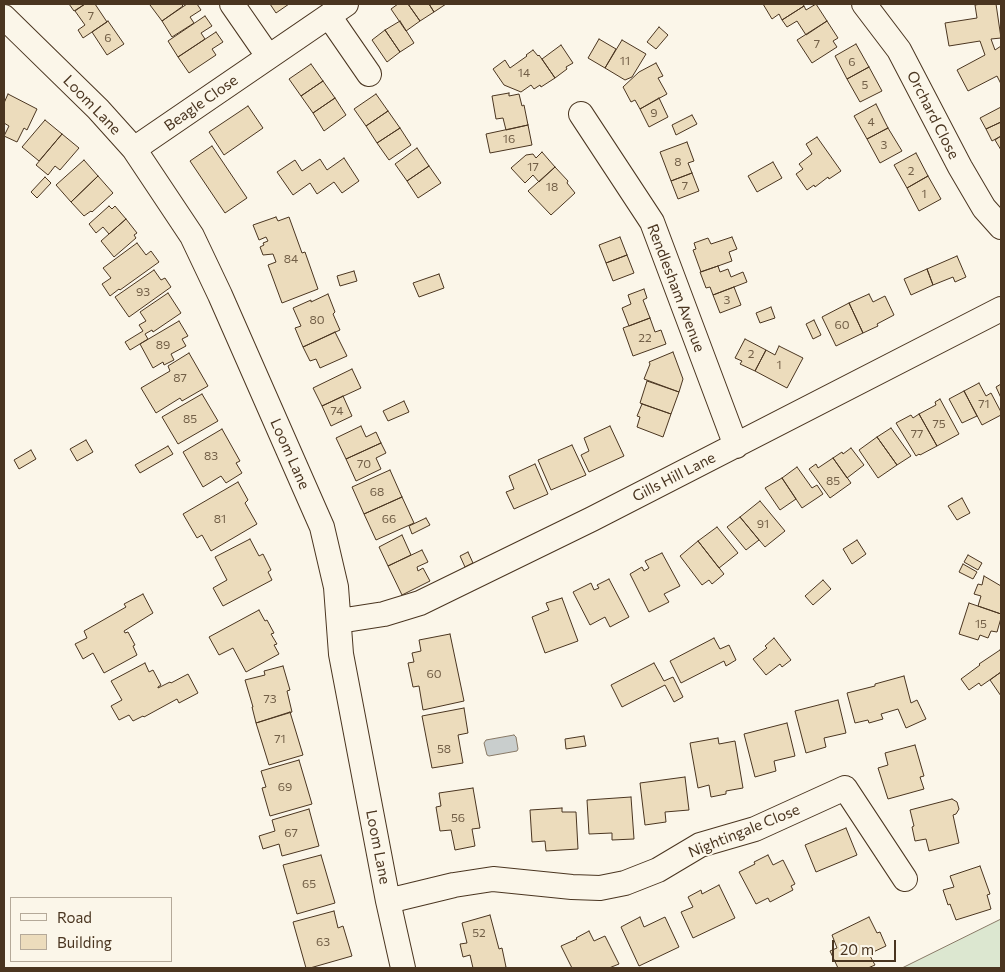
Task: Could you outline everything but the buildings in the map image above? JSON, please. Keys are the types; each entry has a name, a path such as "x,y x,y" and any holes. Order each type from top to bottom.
{"street":[{"path":"232,4 268,56"},
{"name":"Orchard Close","path":"864,4 899,50 960,167 993,204 1001,227"},
{"name":"Beagle Close","path":"134,150 268,56 338,10 369,74"},
{"name":"Loom Lane","path":"4,17 98,109 134,150 192,236 322,527 336,587 340,654 388,901 403,968"},
{"name":"Rendlesham Avenue","path":"581,114 652,222 736,446"},
{"name":"Gills Hill Lane","path":"339,621 384,614 420,603 592,519 1001,309"},
{"name":"Nightingale Close","path":"388,901 454,885 493,879 600,888 625,882 658,870 700,846 755,829 845,788 905,880"}],"green space":[{"path":"1001,919 1001,968 902,968"}],"shaded area":[{"path":"514,735 516,737 517,751 487,755 484,743 486,740"}]}
